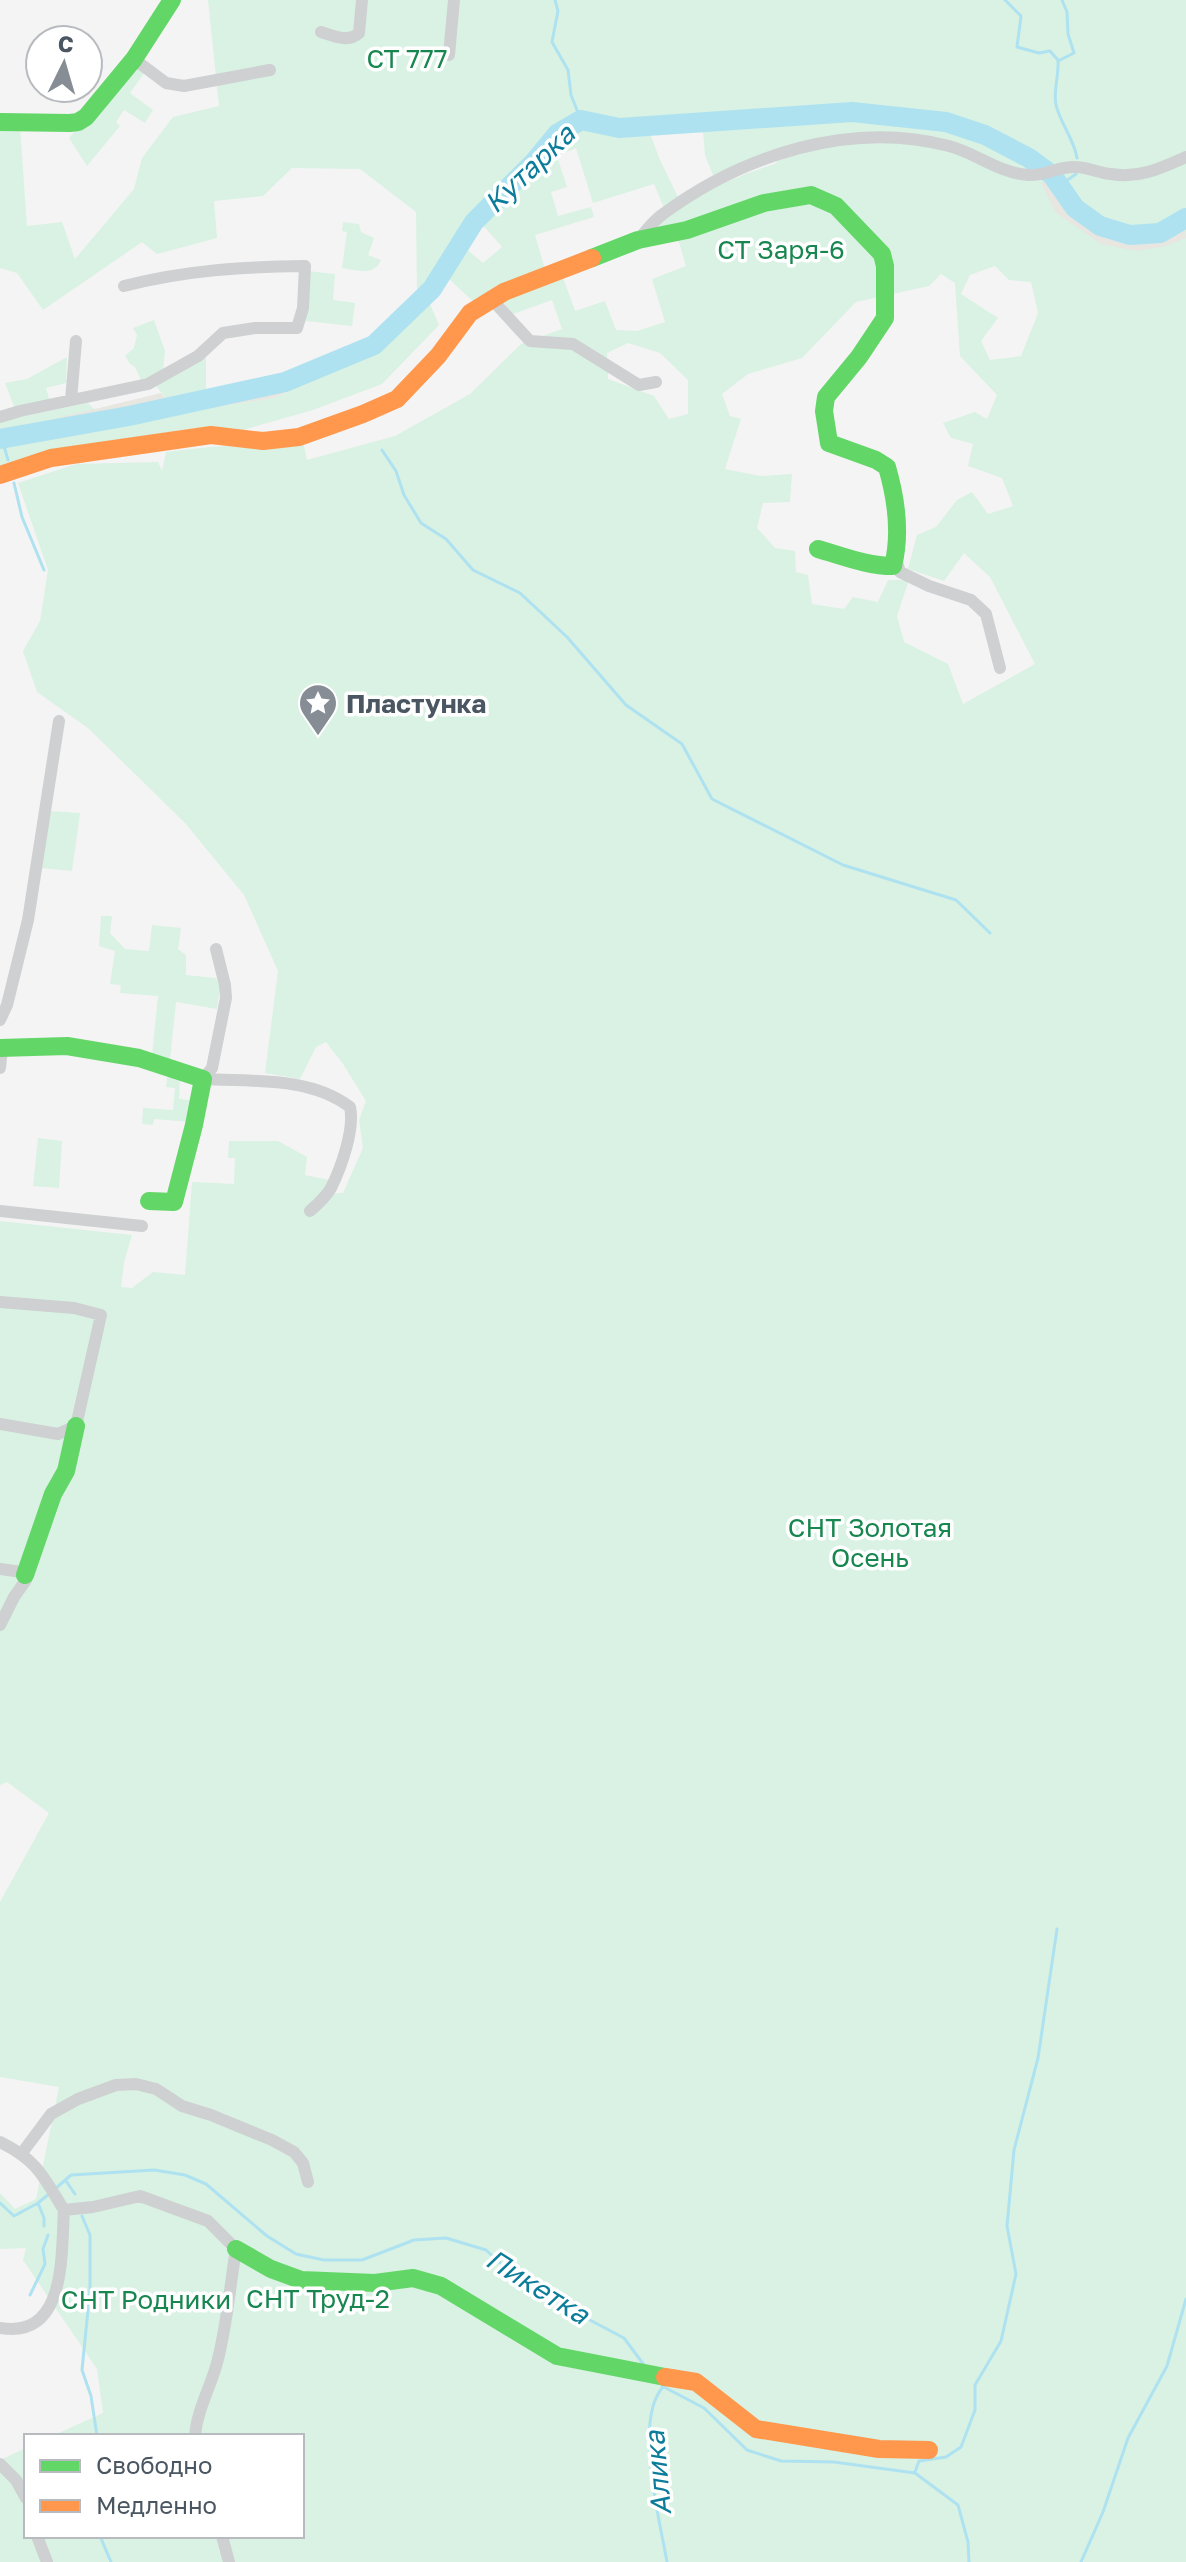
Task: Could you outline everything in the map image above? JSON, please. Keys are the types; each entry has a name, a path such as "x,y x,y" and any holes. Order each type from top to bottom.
{"street":[{"path":"0,122 78,122 86,117 134,59 172,0"},
{"path":"321,32 345,39 354,37 359,33 362,0"},
{"path":"449,55 454,0"},
{"path":"134,59 166,83 184,86 270,70"},
{"path":"638,240 661,215 749,164 837,140 895,137 950,146 1010,172 1048,173 1064,167 1077,167 1134,175 1155,171 1186,157"},
{"path":"0,475 51,458 211,435 263,441 299,437 397,399 438,356 470,313 504,292 638,240 687,230 764,203 811,195 836,206 882,254 885,266 885,318 859,357 826,397 824,411 829,443 887,467 895,507 896,559 900,572 971,600 986,614 1000,668"},
{"path":"0,417 148,384 198,356 223,333 255,328 297,328 303,308 305,266 203,270 164,275 124,286"},
{"path":"489,301 496,304 530,341 573,344 639,385 656,382"},
{"path":"71,400 76,341"},
{"path":"818,549 885,566 893,566 896,559"},
{"path":"0,1020 7,1005 28,920 59,721"},
{"path":"149,1201 174,1202 203,1079 212,1068 226,998 216,949"},
{"path":"0,1068 1,1048 67,1046 139,1058 203,1079 307,1086 334,1095 350,1107 353,1118 343,1158 330,1189 310,1211"},
{"path":"0,1211 142,1226"},
{"path":"0,1302 74,1308 101,1315 66,1471 53,1494 25,1575 25,1584 14,1597 0,1625"},
{"path":"0,1424 58,1434 76,1426"},
{"path":"0,1569 25,1575"},
{"path":"22,2153 51,2114 78,2099 116,2085 136,2084 156,2089 182,2106 272,2140 294,2152 303,2163 308,2182"},
{"path":"0,2142 22,2153 40,2171 64,2210 61,2262 55,2293 45,2316 32,2326 14,2330 0,2328"},
{"path":"64,2210 140,2196 208,2221 236,2249 271,2269 301,2280 375,2283 413,2278 441,2286 557,2356 696,2382 756,2429 879,2449 929,2450"},
{"path":"195,2434 221,2349 236,2249"},
{"path":"0,2464 16,2480 24,2494"},
{"path":"38,2538 47,2562"},
{"path":"223,2538 229,2562"}],"green space":[{"path":"208,0 1186,0 1186,2562 0,2562 0,2460 24,2449 24,2538 304,2538 304,2434 56,2434 103,2413 97,2369 23,2260 26,2248 0,2249 0,2193 15,2209 36,2199 59,2087 0,2077 0,1902 49,1813 7,1782 0,1785 0,1221 132,1235 121,1287 132,1288 153,1272 185,1275 192,1182 234,1184 235,1158 228,1158 229,1141 278,1141 307,1157 305,1175 329,1180 321,1194 343,1193 363,1148 359,1120 366,1101 326,1042 316,1047 300,1079 265,1073 278,971 244,895 185,823 88,728 37,692 23,651 40,621 48,570 18,483 76,464 158,462 162,471 166,452 210,447 303,442 307,460 395,436 470,394 521,344 562,329 552,300 513,314 502,300 561,272 575,311 605,301 616,330 637,331 665,322 652,279 686,266 675,229 649,235 690,200 725,182 777,163 774,153 714,178 705,155 703,130 649,131 680,201 665,210 654,184 593,203 576,148 557,156 567,187 551,192 558,216 591,207 594,217 535,235 545,269 477,305 447,277 464,247 483,263 502,247 482,224 472,231 459,233 426,288 417,291 416,212 360,169 292,168 263,196 214,201 217,238 157,254 142,242 43,310 17,273 0,268 0,127 20,127 27,226 62,222 75,259 134,189 142,158 173,117 219,106","holes":["995,266 1009,280 1031,282 1038,313 1021,356 990,360 981,341 998,318 961,294 970,275","941,274 955,283 960,356 997,395 987,419 975,412 943,423 951,438 973,444 968,466 1002,478 1013,506 988,514 972,492 957,500 936,527 917,535 908,569 944,581 964,553 990,577 1035,664 963,704 948,664 904,642 897,616 909,580 888,580 878,602 853,597 844,609 812,604 808,575 796,572 795,551 775,548 757,528 763,503 790,502 792,474 760,476 725,469 741,419 730,416 722,394 748,374 802,358 856,302 929,286","628,343 660,353 688,380 688,414 669,419 654,396 608,379 607,353"]},
{"path":"135,62 145,72 130,93 153,110 145,123 124,110 116,122 120,126 87,166 69,138 99,104 104,104 104,98"},
{"path":"343,222 359,224 361,232 374,238 368,255 381,260 374,269 342,268 347,232 342,231"},
{"path":"307,271 335,274 333,300 355,303 352,326 306,321"},
{"path":"430,304 439,325 382,384 313,410 243,430 195,428 91,444 0,466 0,445 274,398 386,347"},
{"path":"154,320 165,351 163,371 142,383 135,367 125,356 134,348 137,335 133,328"},
{"path":"67,357 66,383 46,388 50,402 15,409 5,383 27,379"},
{"path":"206,357 206,394 169,402 156,386"},
{"path":"88,403 95,410 0,432 0,421"},
{"path":"49,811 80,813 72,871 41,868"},
{"path":"101,916 112,916 110,933 125,949 149,951 152,925 181,928 178,949 186,955 186,975 216,978 220,987 217,1009 176,1002 170,1060 152,1056 158,996 120,993 121,985 110,984 115,951 99,946"},
{"path":"168,1071 180,1075 179,1099 197,1101 191,1122 154,1119 153,1125 142,1124 143,1108 173,1110 175,1088 166,1087"},
{"path":"38,1138 62,1141 59,1188 33,1186"}],"sand":[{"path":"1052,175 1075,208 1100,226 1130,235 1160,233 1184,220 1186,238 1166,246 1137,251 1101,244 1055,212 1041,183"},
{"path":"472,231 430,304 386,347 274,398 0,445 0,432 161,393 169,402 284,378 373,339 417,291 426,288 459,233"}],"waterway":[{"path":"555,0 558,11 552,42 568,70 571,95 581,120"},
{"path":"1005,0 1021,16 1017,47 1039,53 1050,51 1057,59"},
{"path":"1062,0 1074,53 1058,61 1055,100 1077,158"},
{"name":"Кутарка","path":"0,439 129,416 285,382 374,345 432,289 474,222 534,162 557,134 581,120 619,128 852,112 946,122 985,135 1029,158 1052,175 1075,208 1100,226 1130,235 1160,233 1186,218"},
{"path":"1059,186 1076,174"},
{"path":"2,439 8,460"},
{"path":"382,450 396,471 404,495 421,523 446,539 473,570 520,593 567,637 626,705 682,744 712,799 843,865 956,900 990,933"},
{"path":"14,483 22,517 44,570"},
{"path":"915,2472 919,2461 946,2457 961,2447 975,2410 975,2385 1001,2341 1016,2274 1007,2226 1014,2150 1038,2058 1057,1929"},
{"name":"Пикетка","path":"55,2189 71,2175 154,2170 185,2175 206,2184 267,2236 296,2254 324,2260 362,2260 414,2240 446,2238 486,2250 511,2273 548,2298 624,2338 644,2365"},
{"path":"66,2181 75,2194"},
{"name":"Пикетка","path":"0,2203 14,2216 49,2194"},
{"path":"38,2203 44,2226"},
{"path":"82,2216 90,2235 90,2290 82,2370 91,2396 97,2434"},
{"path":"30,2295 45,2264 43,2249 48,2235"},
{"path":"1081,2562 1103,2512 1128,2438 1167,2366 1186,2299"},
{"name":"Пикетка","path":"662,2386 704,2408 747,2450 781,2461 834,2462 915,2473 958,2505 968,2542 969,2562"},
{"name":"Алика","path":"663,2387 654,2402 649,2446 667,2562"},
{"path":"101,2538 111,2562"}],"traffic: fast":[{"path":"0,122 70,123 86,117 134,59 172,0"},
{"path":"592,258 638,240 687,230 764,203 811,195 836,206 882,254 885,266 885,318 859,357 826,397 824,411 829,443 887,467 896,516 897,541 893,566 864,562 818,549"},
{"path":"0,1048 67,1046 139,1058 203,1079 174,1202 149,1201"},
{"path":"25,1575 53,1494 66,1471 76,1426"},
{"path":"236,2249 271,2269 301,2280 375,2283 413,2278 441,2286 557,2356 665,2377"}],"traffic: slow":[{"path":"0,475 51,458 211,435 263,441 299,437 363,414 397,399 438,356 470,313 504,292 592,258"},
{"path":"665,2377 696,2382 756,2429 879,2449 929,2450"}],"place":[{"name":"Пластунка","path":"318,737"}],"park label":[{"name":"СТ 777","path":"407,58"},
{"name":"СТ Заря-6","path":"781,249"},
{"name":"СНТ Золотая Осень","path":"870,1542"},
{"name":"СНТ Труд-2","path":"318,2298"},
{"name":"СНТ Родники","path":"146,2299"}]}
